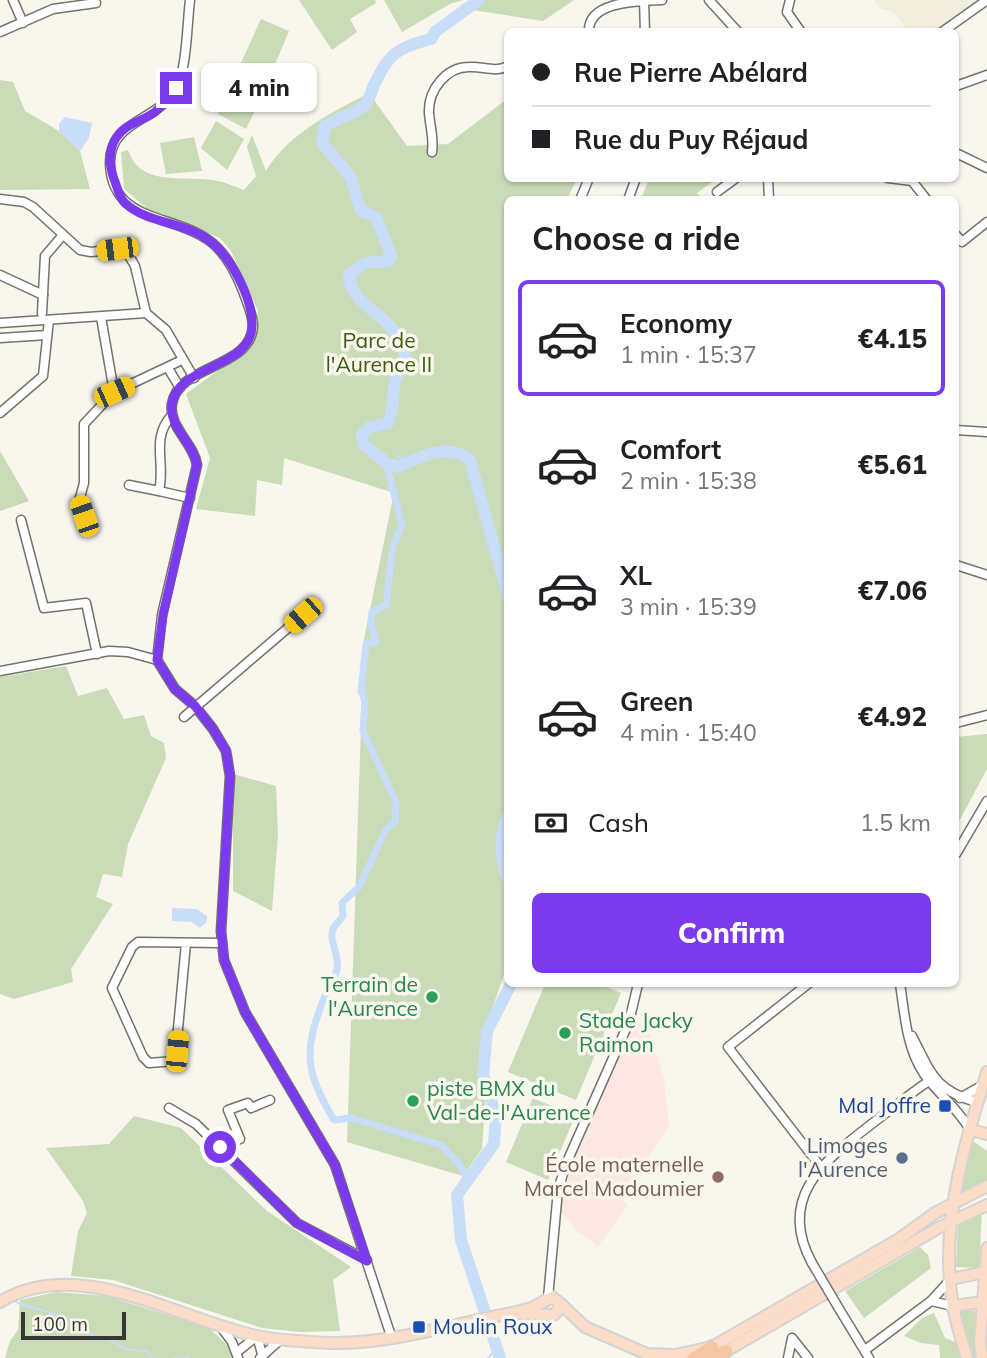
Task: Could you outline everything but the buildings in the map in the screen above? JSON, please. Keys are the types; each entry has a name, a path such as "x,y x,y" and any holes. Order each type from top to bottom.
{"highway":[{"path":"694,1358 726,1350"}],"main road":[{"path":"967,1358 953,1306 953,1204 970,1130 982,1103 987,1072"},
{"path":"970,1130 986,1135"},
{"path":"553,1301 585,1327 647,1354 712,1353 953,1204 987,1186"},
{"path":"726,1350 952,1220 987,1205"},
{"path":"927,1235 936,1235 951,1245"},
{"path":"982,1358 987,1248"},
{"path":"951,1279 985,1272"},
{"path":"0,1302 11,1295 40,1287 77,1286 112,1290 257,1336 352,1342 512,1313 553,1301"},
{"path":"512,1313 558,1314 553,1301"},
{"path":"547,1314 543,1307 553,1301"},
{"path":"953,1306 983,1302"}],"street":[{"path":"13,0 23,23"},
{"path":"190,0 176,88 153,113 120,132 111,150 110,168 123,202 137,211 209,240 237,277 249,307 253,328 246,344 229,358 180,388 172,403 172,415 196,455 197,465 163,615 157,660 175,689 195,706 222,742 230,776 222,943 224,960 245,1012 335,1165 391,1336"},
{"path":"590,28 591,17 600,9 662,0"},
{"path":"709,0 732,28"},
{"path":"790,0 787,12 799,28"},
{"path":"948,28 987,0"},
{"path":"645,1 645,28"},
{"path":"0,32 54,9 96,3"},
{"path":"432,152 429,109 436,87 444,76 459,68 499,70 504,68"},
{"path":"959,85 987,75"},
{"path":"959,152 968,151 987,160"},
{"path":"959,154 987,168"},
{"path":"717,192 731,182"},
{"path":"913,182 925,196"},
{"path":"0,199 24,202 62,236 85,252 117,249 128,254 135,266 146,313 166,330 194,378"},
{"path":"959,238 962,242 987,222"},
{"path":"42,313 45,256 62,236"},
{"path":"0,275 43,295"},
{"path":"0,323 146,313"},
{"path":"101,317 114,392"},
{"path":"0,413 43,376 49,320"},
{"path":"0,338 47,335"},
{"path":"89,530 79,501 84,483 84,424 114,392 182,360"},
{"path":"168,368 180,388"},
{"path":"159,491 163,472 157,444 160,430 172,415"},
{"path":"959,430 987,432"},
{"path":"129,485 190,498"},
{"path":"21,520 44,608 86,603 97,654"},
{"path":"959,566 987,575"},
{"path":"184,717 303,615"},
{"path":"0,671 97,654 128,652 157,660"},
{"path":"959,722 987,715"},
{"path":"959,849 987,801"},
{"path":"186,943 175,1061 149,1063 142,1057 113,993 113,982 138,942 222,943"},
{"path":"553,1301 558,1191 566,1164 629,1022 637,987"},
{"path":"804,987 728,1047 820,1166"},
{"path":"902,987 912,1052 963,1117 970,1130"},
{"path":"933,1081 820,1166 803,1198 799,1213 801,1236 812,1263 867,1354 931,1301 951,1279"},
{"path":"933,1081 960,1098 982,1103"},
{"path":"960,1098 983,1085"},
{"path":"220,1147 240,1139 228,1110 248,1103 251,1108 270,1100"},
{"path":"169,1108 190,1118 297,1223 367,1261"},
{"path":"931,1301 953,1306"},
{"path":"219,1325 237,1355 257,1336"},
{"path":"257,1336 261,1356 281,1339"},
{"path":"788,1358 792,1338 808,1358"}],"shaded area":[{"path":"874,0 981,0 939,28 906,28 893,12 881,9"},
{"path":"636,1020 647,1027 653,1041 664,1080 669,1126 619,1198 628,1205 598,1246 577,1231 559,1209 573,1160"}],"green space":[{"path":"299,0 375,0 376,3 350,19 357,32 332,50"},
{"path":"384,0 463,0 450,4 402,32"},
{"path":"473,0 574,0 543,21 466,9"},
{"path":"261,19 289,31 264,91 234,78"},
{"path":"0,80 13,82 25,111 59,131 80,151 90,189 0,190"},
{"path":"231,86 261,98 246,129 218,114"},
{"name":"Parc de l'Aurence II","path":"369,93 407,146 448,144 504,101 504,182 576,182 568,196 504,196 504,975 482,1038 485,1107 482,1149 463,1176 347,1142 364,639 394,493 284,458 282,485 257,480 255,516 196,509 210,458 186,394 250,347 258,311 231,251 220,238 148,209 124,189 121,152 128,150 134,162 154,175 218,181 244,190 256,176 247,147 252,135 266,171 286,146 326,116"},
{"path":"216,121 244,139 227,170 201,148"},
{"path":"194,137 202,171 166,174 160,143"},
{"path":"647,182 712,182 697,193 700,196 642,196"},
{"path":"0,451 29,501 0,511"},
{"path":"66,666 78,696 107,688 124,719 144,715 151,736 164,743 166,758 128,844 122,877 103,874 96,897 113,904 71,969 73,982 14,999 0,994 0,677"},
{"path":"987,734 987,769 959,821 959,737"},
{"path":"233,774 276,786 278,834 272,911 233,891"},
{"name":"Stade Jacky Raimon","path":"544,987 606,987 621,993 576,1100 508,1072"},
{"path":"533,1098 575,1116 548,1180 506,1162"},
{"path":"134,1116 181,1128 267,1211 351,1267 333,1280 340,1331 300,1332 262,1328 113,1280 71,1276 78,1231 87,1213 83,1201 46,1148 109,1144"},
{"path":"973,1141 987,1151 987,1183 963,1194 960,1193"},
{"path":"982,1211 979,1268 956,1267 958,1222"},
{"path":"920,1247 928,1255 931,1268 864,1318 845,1291"},
{"path":"56,1292 107,1296 209,1328 229,1347 232,1358 5,1358 10,1341 18,1330 20,1300"},
{"path":"960,1310 975,1311 976,1358 972,1358"},
{"path":"934,1313 945,1338 958,1343 961,1358 940,1358 939,1345 921,1343 904,1336 922,1318"}],"water":[{"path":"65,117 92,123 89,138 80,151 59,131 59,124"},
{"path":"172,908 197,909 207,916 207,922 200,928 192,922 172,921"}],"waterway":[{"path":"479,0 435,32 431,39 395,53 379,74 367,103 357,111 325,126 322,143 350,176 361,211 376,217 391,255 389,261 365,263 349,275 351,287 357,297 395,332 406,361 396,378 388,423 368,428 362,435 363,444 386,463 397,467 443,452 453,452 470,460 504,582"},
{"path":"378,455 386,454"},
{"path":"396,456 410,462"},
{"path":"386,463 402,525 393,546 386,605 372,612 371,623 376,642 366,644 361,691 365,701 363,731 396,802 395,822 386,829 359,887 342,903 343,915 332,931 337,969 317,1017 310,1047 310,1061 317,1088 334,1120 351,1118 441,1145 460,1165 467,1178"},
{"path":"504,828 504,867"},
{"path":"500,1358 461,1240 457,1195 494,1144 496,1116 483,1075 487,1031 509,987"},
{"path":"16,1302 68,1318 87,1329 94,1337 106,1338 128,1350 147,1351 152,1358"},
{"path":"488,1358 496,1349"},
{"path":"174,1358 189,1358"}],"place":[{"name":"Terrain de l'Aurence","path":"432,997"},
{"name":"Stade Jacky Raimon","path":"565,1033"},
{"name":"piste BMX du Val-de-l'Aurence","path":"413,1101"},
{"name":"Mal Joffre","path":"945,1106"},
{"name":"Limoges l'Aurence","path":"902,1158"},
{"name":"École maternelle Marcel Madoumier","path":"718,1177"},
{"name":"Moulin Roux","path":"419,1327"}],"route":[{"path":"176,88 153,113 120,132 111,150 110,168 123,202 137,211 209,240 221,252 237,277 249,307 253,328 246,344 229,358 187,382 175,394 172,403 172,419 192,447 197,465 163,615 156,651 157,660 164,675 175,689 195,706 226,751 230,776 221,931 224,960 245,1012 335,1165 367,1261 297,1223 220,1147"}]}
